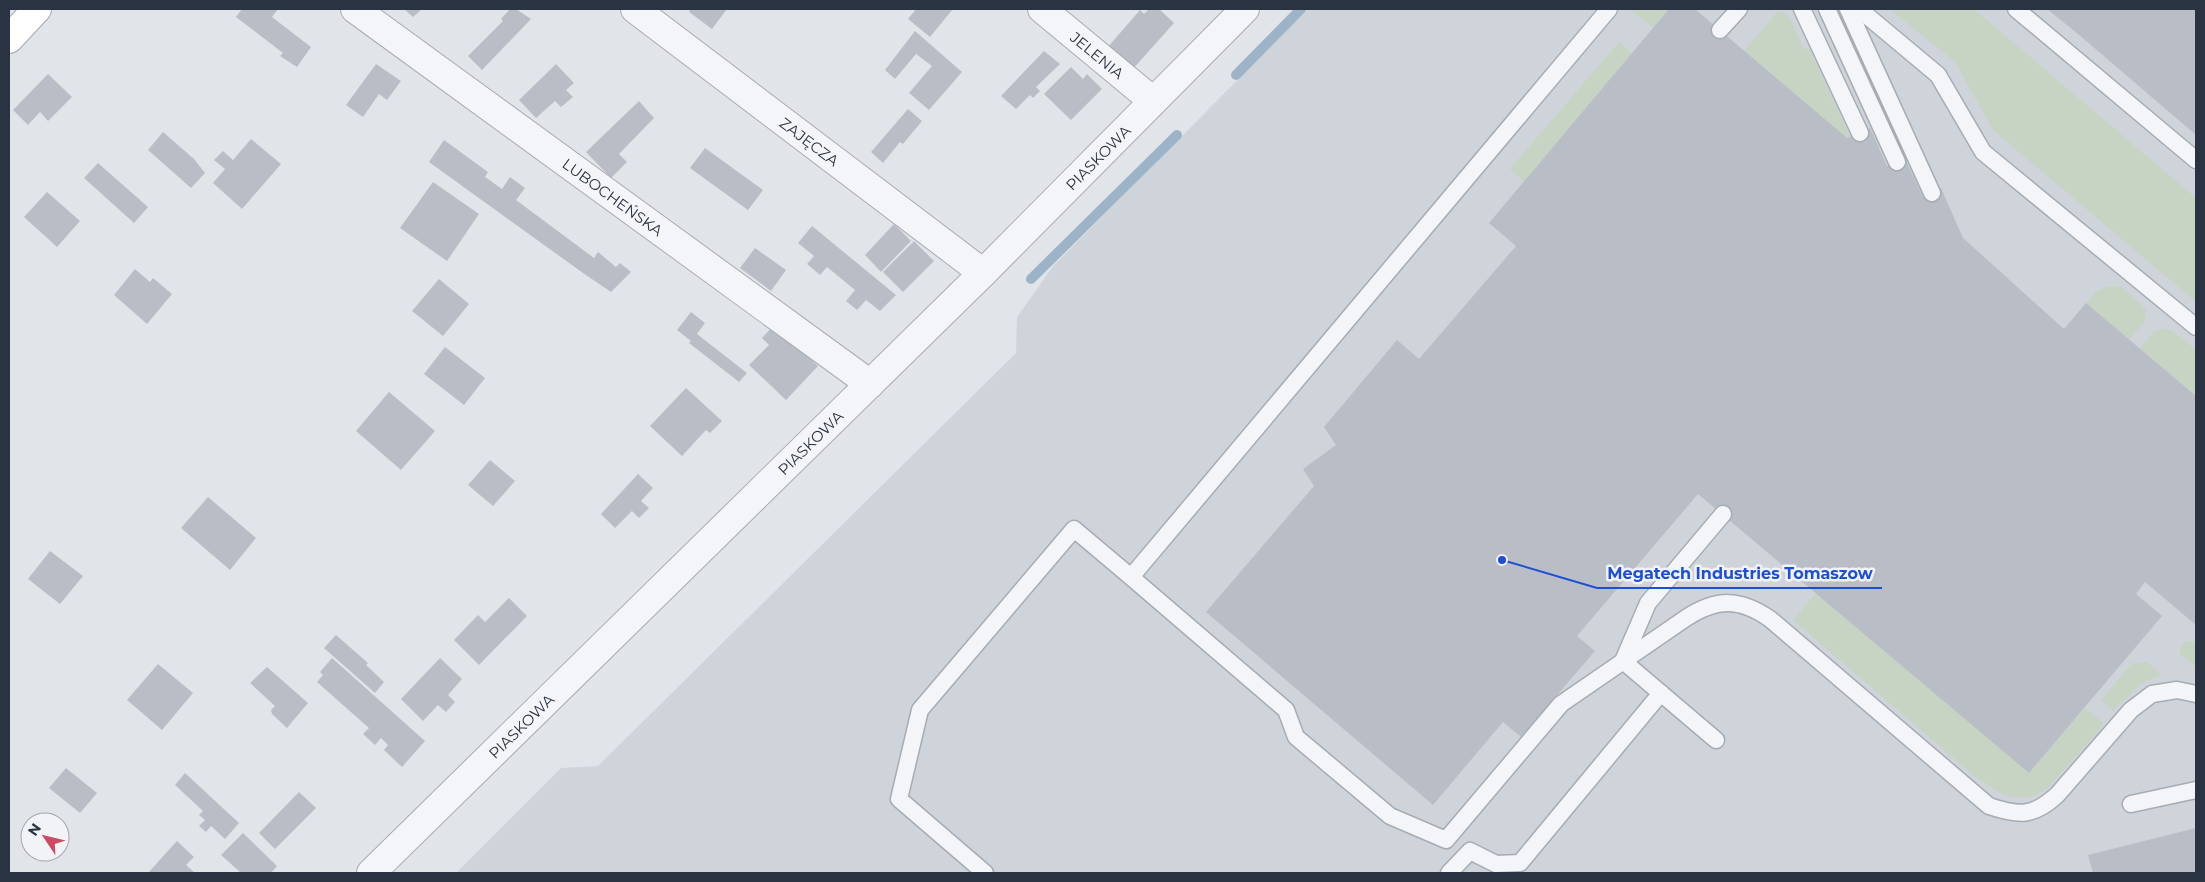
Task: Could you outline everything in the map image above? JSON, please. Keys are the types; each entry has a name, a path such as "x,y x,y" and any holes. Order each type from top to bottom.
{"main road":[{"path":"9,39 37,9"}],"street":[{"name":"LUBOCHEŃSKA","path":"354,9 870,384"},
{"name":"ZAJĘCZA","path":"635,9 983,273"},
{"name":"JELENIA","path":"1042,9 1154,101"},
{"name":"PIASKOWA","path":"371,873 983,273 1245,9"}],"lane":[{"path":"1131,577 1609,9"},
{"path":"1720,30 1739,9"},
{"path":"1802,9 1860,133"},
{"path":"1827,9 1897,162"},
{"path":"1848,9 1932,193"},
{"path":"1859,9 1938,75 1983,152 2196,327"},
{"path":"2016,9 2196,160"},
{"path":"1623,661 1648,603 1723,514"},
{"path":"986,873 899,800 920,710 1074,529 1286,710 1296,737 1390,816 1496,864 1520,863 1660,693"},
{"path":"1446,840 1561,704 1702,608 1719,603 1738,604 1755,609 1770,619 1990,806 2012,814 2028,813 2044,806 2057,795 2131,710 2152,694 2177,690 2196,694"},
{"path":"1623,661 1716,740"},
{"path":"2131,804 2196,790"},
{"path":"1449,873 1470,851"}],"shaded area":[{"path":"1308,9 2196,9 2196,873 456,873 561,768 598,766 1016,353 1017,317 1054,265"}],"green space":[{"path":"1630,9 1669,9 1653,28"},
{"path":"1890,9 1974,9 2196,198 2196,302 1993,130 1955,62"},
{"path":"1782,11 1790,18 1804,50 1809,48 1850,137 1847,138 1744,51 1777,12"},
{"path":"1619,42 1632,53 1524,182 1510,169"},
{"path":"2108,286 2121,287 2141,304 2146,311 2145,321 2129,339 2086,303 2096,292"},
{"path":"2162,329 2172,330 2196,350 2196,396 2140,348 2154,331"},
{"path":"1816,593 2029,773 2085,708 2104,724 2048,788 2038,794 2019,798 2001,793 1974,776 1793,620"},
{"path":"2193,641 2196,643 2196,667 2180,654 2180,648 2185,642"},
{"path":"2147,662 2162,675 2141,684 2113,711 2101,700 2132,663"}],"building":[{"path":"242,9 278,9 272,17 311,47 297,67 280,56 283,53 236,17"},
{"path":"404,9 422,9 413,17"},
{"path":"510,9 516,9 531,19 482,70 468,56 503,21 501,19"},
{"path":"691,9 727,9 712,29 689,12"},
{"path":"916,9 953,9 930,37 908,19"},
{"path":"1149,9 1159,9 1174,23 1132,70 1107,48 1140,10 1144,14"},
{"path":"1669,9 1695,9 1847,138 1870,128 1887,166 1905,159 1923,197 1941,188 1963,238 2064,329 2086,303 2196,396 2196,625 2145,582 2136,594 2162,616 2029,773 1698,494 1577,636 1595,651 1521,737 1503,722 1433,805 1206,612 1314,486 1303,469 1336,445 1324,427 1397,340 1419,359 1516,246 1489,223"},
{"path":"2047,9 2196,9 2196,135 2078,34"},
{"path":"915,31 962,72 929,110 909,93 932,66 916,54 895,79 885,70"},
{"path":"1044,51 1060,64 1036,87 1040,91 1033,98 1030,95 1016,109 1001,96"},
{"path":"376,64 401,81 387,100 379,94 363,117 346,105"},
{"path":"556,64 574,83 566,90 573,97 561,107 555,101 536,118 519,100"},
{"path":"1071,67 1083,79 1087,74 1102,89 1071,120 1044,94"},
{"path":"48,74 72,97 48,121 40,112 28,125 13,110"},
{"path":"639,101 654,118 619,154 627,162 611,178 586,152"},
{"path":"908,109 922,121 903,144 900,142 883,163 871,152"},
{"path":"163,132 194,159 205,173 191,188 148,150"},
{"path":"251,139 281,164 242,209 213,183 225,169 214,160 223,151 233,160"},
{"path":"444,140 488,172 485,177 502,189 510,177 525,188 516,200 594,258 598,252 616,267 620,263 631,272 611,292 583,273 429,162"},
{"path":"705,148 763,190 748,210 690,168"},
{"path":"98,163 148,207 134,223 84,178"},
{"path":"433,182 479,214 447,261 400,228"},
{"path":"47,192 80,221 57,247 24,217"},
{"path":"894,224 911,241 881,272 865,255"},
{"path":"812,226 896,295 880,311 866,300 857,310 846,301 855,290 827,267 820,275 807,264 814,256 798,243"},
{"path":"914,241 934,261 903,292 883,272"},
{"path":"755,248 786,270 771,291 740,268"},
{"path":"135,269 150,282 153,278 172,294 147,324 114,295"},
{"path":"439,279 469,304 443,336 412,311"},
{"path":"691,312 705,323 697,334 747,373 739,382 689,343 691,341 677,330"},
{"path":"774,325 818,366 786,400 749,365 769,345 762,338"},
{"path":"445,347 485,378 464,405 424,374"},
{"path":"686,388 722,421 710,433 706,430 682,456 650,426"},
{"path":"389,392 435,431 401,470 356,431"},
{"path":"490,460 515,481 493,506 468,485"},
{"path":"638,474 653,488 641,501 649,508 639,518 632,511 615,528 601,514"},
{"path":"208,497 256,538 230,570 181,528"},
{"path":"50,551 83,576 60,604 28,579"},
{"path":"509,598 527,616 479,665 454,640 478,615 485,622"},
{"path":"336,635 368,663 366,665 384,682 375,693 324,648"},
{"path":"332,658 425,741 402,767 384,750 388,745 381,738 375,745 363,734 369,728 317,682 323,675 320,672"},
{"path":"440,658 462,679 448,695 455,702 446,712 438,705 423,721 401,699"},
{"path":"158,664 193,693 162,730 127,700"},
{"path":"267,667 308,703 287,728 272,714 271,710 275,706 250,683"},
{"path":"66,768 97,793 80,813 49,788"},
{"path":"185,773 239,823 225,839 211,826 206,832 199,826 205,820 199,815 203,811 175,785"},
{"path":"299,792 316,808 275,849 259,833"},
{"path":"2196,828 2196,873 2093,873 2088,855"},
{"path":"243,833 277,866 271,873 241,873 221,855"},
{"path":"177,841 194,857 186,865 195,873 148,873"}],"waterway":[{"path":"1236,75 1301,9"},
{"path":"1031,279 1177,135"}],"place":[{"name":"Megatech Industries Tomaszow","path":"1502,560"}]}
